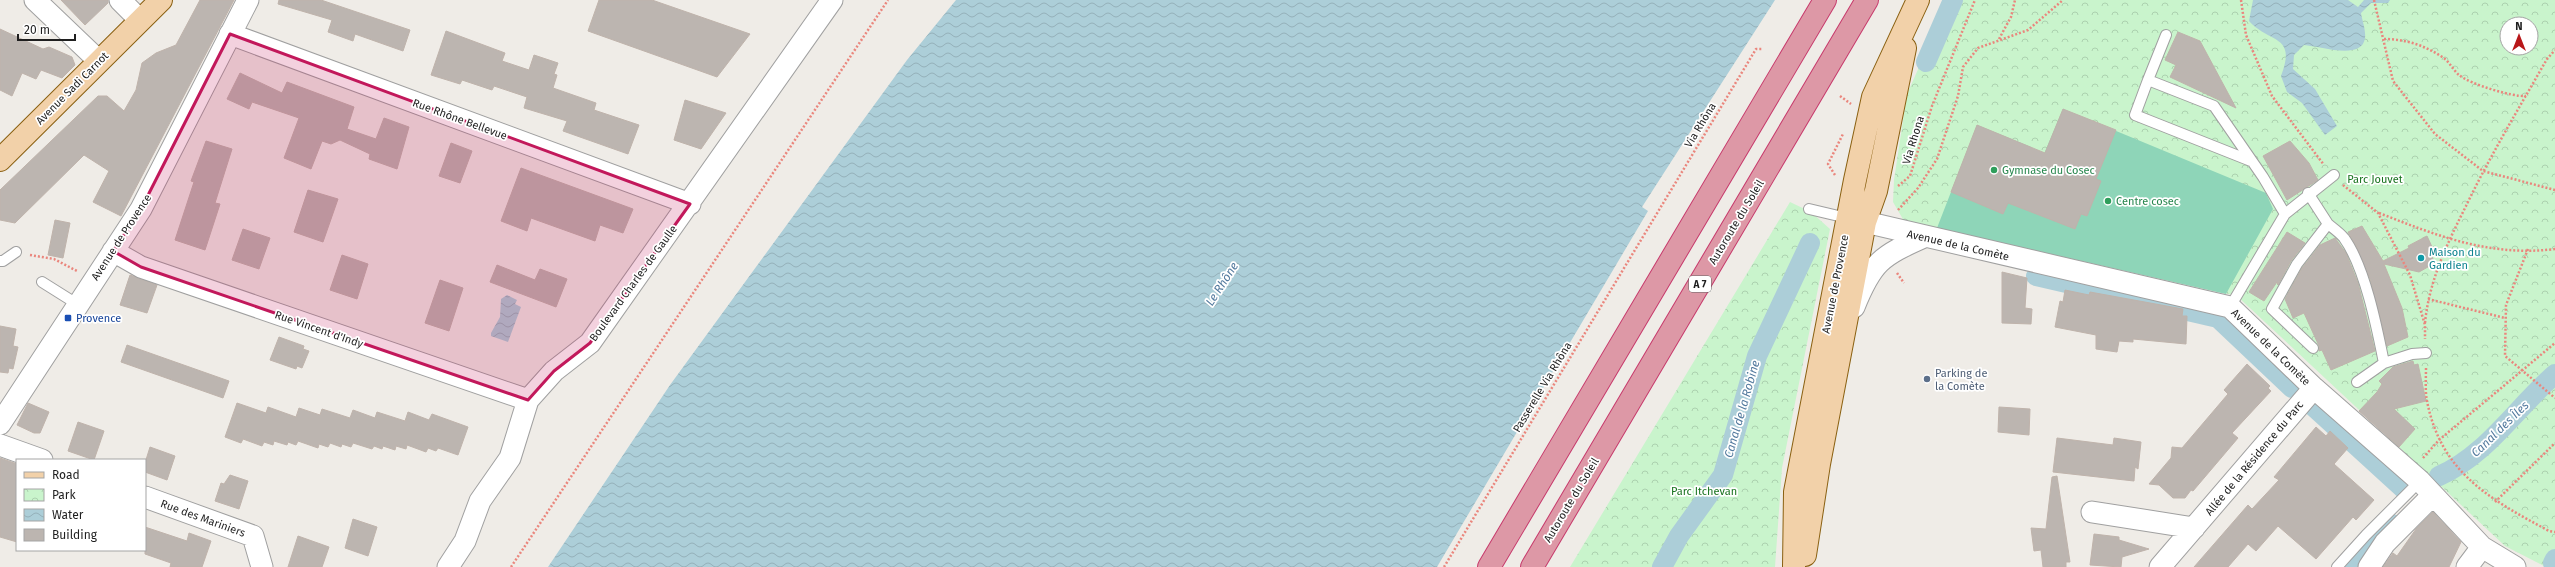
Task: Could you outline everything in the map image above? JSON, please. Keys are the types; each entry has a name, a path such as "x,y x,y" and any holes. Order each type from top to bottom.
{"highway":[{"path":"1489,567 1825,0"},
{"name":"Autoroute du Soleil","path":"1532,567 1867,0"}],"main road":[{"name":"Avenue Sadi Carnot","path":"5,150 99,62 161,0"},
{"name":"Avenue de Provence","path":"1794,567 1795,492 1856,220 1877,183 1916,5"},
{"name":"Avenue de Provence","path":"1804,567 1819,464 1844,334 1856,220 1873,97 1916,5"}],"street":[{"path":"35,0 99,62"},
{"path":"120,0 140,20"},
{"name":"Avenue de Provence","path":"0,424 77,304 141,209 248,0"},
{"name":"Boulevard Charles de Gaulle","path":"448,567 465,541 480,501 510,458 528,400 554,371 590,343 690,204 832,0"},
{"name":"Rue Rhône Bellevue","path":"230,34 690,204"},
{"name":"Avenue de la Comète","path":"1856,220 2230,308 2314,388 2421,483 2482,547 2515,567"},
{"name":"Avenue de Provence","path":"1844,334 1863,284 1873,266 1884,256 1924,237"},
{"name":"Rue Vincent d'Indy","path":"113,251 141,268 528,400"},
{"name":"Allée de la Résidence du Parc","path":"2160,567 2314,388"},
{"path":"0,445 39,459"},
{"path":"2369,567 2421,483"},
{"name":"Rue des Mariniers","path":"146,497 252,536 262,567"},
{"path":"2092,512 2194,528"},
{"path":"2467,567 2482,547"}],"lane":[{"path":"2166,35 2135,115 2251,161"},
{"path":"2148,80 2214,106 2285,214"},
{"path":"2230,308 2285,214 2308,193 2334,175"},
{"path":"2308,193 2328,224 2344,238 2358,268 2370,301 2384,363"},
{"path":"1809,209 1856,220"},
{"path":"2313,348 2272,309 2297,264 2328,224"},
{"path":"0,261 3,262 16,252"},
{"path":"42,282 77,304"},
{"path":"2357,382 2384,363 2412,354 2426,353"},
{"path":"2337,567 2366,534 2421,483"}],"path":[{"path":"511,567 888,0"},
{"name":"Via Rhona","path":"1877,183 1899,186 1910,176 1932,106 1975,0"},
{"path":"1999,40 2011,17 2015,0"},
{"path":"1898,210 1918,188 1937,159 1954,108 1963,66 1978,48 2028,30 2063,0"},
{"path":"2241,0 2246,35 2272,96 2318,158 2346,189 2378,213 2449,240 2501,250 2555,248"},
{"path":"2242,4 2245,0"},
{"path":"2374,0 2377,6 2393,81 2435,134 2483,171 2555,190"},
{"path":"2384,39 2400,39 2414,43 2445,60 2460,76 2513,96 2526,96"},
{"name":"Via Rhôna","path":"1654,214 1756,49 1763,49"},
{"path":"2555,50 2526,96 2483,171 2449,240 2428,299 2425,325 2427,401 2439,440 2463,475 2495,502 2549,531 2555,532"},
{"path":"2378,213 2410,275 2425,325"},
{"name":"Passerelle Via Rhôna","path":"1444,567 1654,214"},
{"path":"2528,249 2506,305 2505,356 2522,373 2555,398"},
{"path":"16,252 54,259 83,274"},
{"path":"2428,299 2505,318"},
{"path":"2421,483 2439,440 2522,373 2555,343"},
{"path":"2495,502 2555,443"}],"highlighted area":[{"path":"230,34 690,204 590,343 554,371 528,400 141,267 113,251 141,209"}],"green space":[{"name":"Parc Jouvet","path":"1949,0 2555,0 2555,567 2546,567 2505,546 2237,296 1904,221 1893,202 1894,180 1907,94"},
{"name":"Centre cosec","path":"2063,109 2266,193 2273,209 2226,294 1937,228 1977,125 2031,147 2036,173"},
{"name":"Parc Itchevan","path":"1790,202 1811,212 1830,229 1782,468 1775,567 1570,567"}],"water":[{"name":"Le Rhône","path":"956,0 1775,0 1642,207 1648,211 1437,567 548,567 670,385 907,60"},
{"path":"2253,0 2348,0 2358,7 2364,0 2390,0 2388,3 2371,3 2361,13 2365,38 2362,45 2356,49 2349,51 2304,45 2294,55 2293,69 2315,89 2337,126 2325,135 2302,103 2287,92 2281,76 2286,53 2283,46 2279,41 2257,28 2249,21"},
{"path":"507,295 517,300 515,304 521,307 508,342 491,336 491,333 500,317 501,299"}],"building":[{"path":"61,0 108,0 108,3 85,25"},
{"path":"200,0 234,0 121,216 93,202 109,171 84,155 15,223 0,220 0,190 98,96 107,96 124,111 136,90 142,63 156,53 176,45"},
{"path":"279,0 321,0 410,30 403,51 355,34 353,41 328,32 332,20 278,4"},
{"path":"599,0 652,0 750,34 717,77 588,31"},
{"path":"0,29 43,49 49,47 72,57 75,65 62,78 41,70 36,79 22,73 12,96 0,90"},
{"path":"446,31 505,53 502,61 529,70 534,55 558,63 554,74 557,75 553,88 596,103 594,110 639,125 628,154 563,131 567,121 524,108 527,97 494,86 492,90 462,80 460,84 431,75"},
{"path":"2178,32 2200,41 2236,108 2170,77 2176,65 2165,60"},
{"path":"240,73 282,93 287,82 354,107 347,129 376,139 384,118 409,127 397,169 369,159 370,154 340,140 331,144 322,141 311,169 284,158 299,118 252,102 249,109 227,99"},
{"path":"685,100 726,113 701,149 674,140"},
{"name":"Gymnase du Cosec","path":"2063,109 2116,130 2096,179 2101,181 2087,216 2081,214 2075,229 2008,203 2003,214 1951,192 1977,125 2045,153"},
{"path":"206,141 232,149 215,203 220,204 205,250 175,240 194,182 191,181"},
{"path":"2290,141 2309,163 2318,180 2287,200 2263,156"},
{"path":"451,143 472,151 460,183 439,176"},
{"path":"521,168 633,209 623,233 600,225 595,241 531,218 527,231 501,221"},
{"path":"308,190 338,199 323,242 294,232"},
{"path":"55,220 70,223 63,258 48,255"},
{"path":"2362,226 2383,261 2409,248 2408,246 2427,236 2433,249 2431,255 2435,263 2419,272 2384,264 2402,308 2408,337 2387,346 2370,279 2357,248 2348,232"},
{"path":"243,229 270,238 259,269 232,260"},
{"path":"2287,232 2305,243 2291,261 2278,285 2277,282 2264,301 2249,292"},
{"path":"2335,238 2346,253 2358,283 2375,351 2331,370 2322,350 2319,351 2319,346 2304,313 2293,318 2285,299 2302,268 2320,245"},
{"path":"342,255 368,264 357,299 330,290"},
{"path":"497,265 535,280 540,269 567,279 556,307 490,282"},
{"path":"2002,272 2027,278 2025,308 2032,309 2031,324 2002,323"},
{"path":"130,275 157,285 147,313 120,305"},
{"path":"440,280 463,288 449,331 425,323"},
{"path":"2065,290 2089,295 2090,292 2183,309 2182,316 2187,316 2186,344 2133,339 2133,342 2119,341 2117,352 2096,349 2096,335 2055,327 2060,301 2063,302"},
{"path":"0,326 16,329 13,346 18,347 13,369 9,368 8,373 0,372"},
{"path":"279,337 304,346 303,349 309,351 302,368 297,366 296,369 270,360"},
{"path":"127,345 229,381 223,398 121,362"},
{"path":"2413,361 2414,365 2418,364 2426,401 2394,409 2415,429 2399,447 2359,411 2377,392 2382,384 2379,381 2393,367"},
{"path":"2247,364 2270,386 2268,388 2271,391 2232,433 2238,438 2193,491 2191,490 2185,498 2173,498 2159,485 2149,484 2171,458 2172,447 2182,448 2228,394 2224,390"},
{"path":"28,403 49,412 40,433 34,433 17,425"},
{"path":"237,403 266,413 268,407 296,417 299,408 320,415 322,409 350,418 353,410 375,418 377,412 405,421 408,412 429,420 432,414 468,427 458,455 438,448 436,451 428,448 426,452 407,445 406,449 396,446 395,450 383,446 382,449 374,446 372,449 353,443 351,447 342,444 341,447 330,443 328,447 319,444 318,448 298,441 296,445 288,442 287,445 274,441 273,445 264,442 262,446 243,439 241,443 225,437"},
{"path":"1999,407 2030,409 2029,435 1998,432"},
{"path":"78,422 104,431 94,459 68,451"},
{"path":"2316,427 2326,436 2330,431 2348,448 2334,464 2374,500 2356,520 2353,517 2316,559 2278,526 2256,551 2248,544 2228,567 2194,567 2248,505 2252,509 2279,480 2274,477"},
{"path":"2057,438 2113,445 2114,438 2141,442 2138,469 2135,467 2134,481 2053,472"},
{"path":"150,447 175,456 167,480 146,472 146,460"},
{"path":"0,458 16,464 16,542 0,537"},
{"path":"230,475 248,481 239,509 215,501 221,483 224,484"},
{"path":"2057,476 2070,562 2066,562 2066,567 2043,567 2041,550 2034,551 2031,528 2046,529 2052,477"},
{"path":"2433,512 2461,542 2449,567 2383,567 2393,553 2397,556 2416,529"},
{"path":"353,519 377,527 368,556 345,548"},
{"path":"146,527 187,541 189,533 211,541 202,567 170,567 171,563 145,554"},
{"path":"2094,534 2119,537 2119,540 2149,549 2122,557 2121,567 2090,565"},
{"path":"298,536 329,547 322,567 288,567"}],"waterway":[{"path":"1926,62 1953,0"},
{"name":"Canal de la Robine","path":"1662,567 1679,536 1723,475 1757,356 1810,243"},
{"path":"2036,276 2218,318 2292,388"},
{"name":"Canal des Îles","path":"2439,476 2456,467 2487,443 2555,374"},
{"path":"2313,406 2405,490"},
{"name":"Canal des Îles","path":"2344,567 2392,524"},
{"path":"2553,563 2555,559"}],"place":[{"name":"Gymnase du Cosec","path":"1994,170"},
{"name":"Centre cosec","path":"2108,201"},
{"name":"Maison du Gardien","path":"2421,258"},
{"name":"Provence","path":"68,318"},
{"name":"Parking de la Comète","path":"1927,379"}]}
